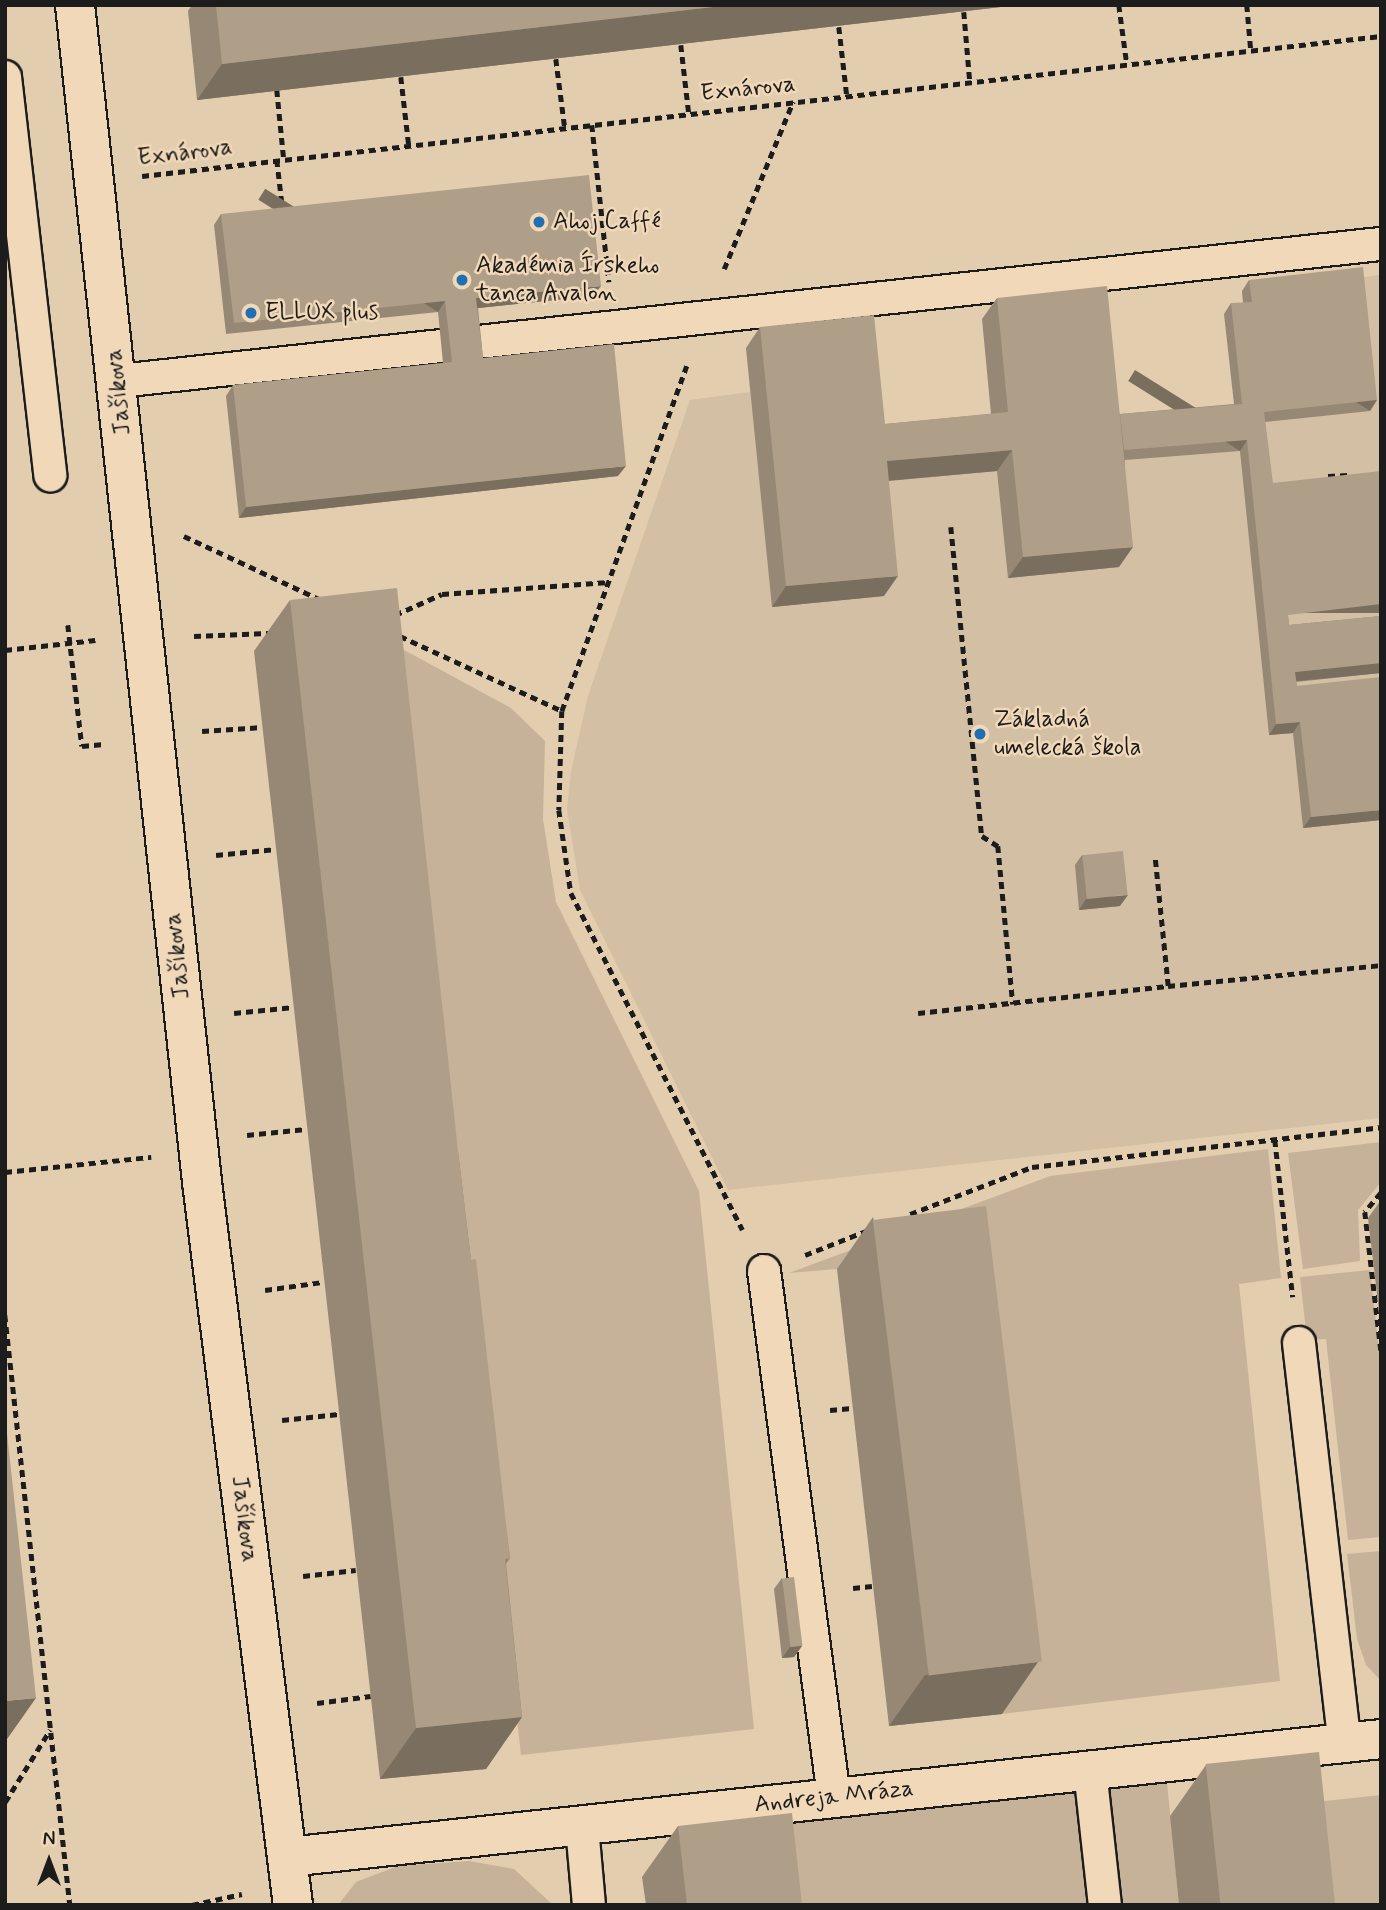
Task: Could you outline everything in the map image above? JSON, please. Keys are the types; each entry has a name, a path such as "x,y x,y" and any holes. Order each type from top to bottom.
{"street":[{"name":"Jašíkova","path":"75,5 119,381 202,1182 293,1905"},
{"name":"Andreja Mráza","path":"288,1857 1363,1742"}],"lane":[{"path":"5,77 50,475"},
{"path":"119,381 1381,244"},
{"path":"764,1271 834,1797"},
{"path":"1299,1343 1363,1742"},
{"path":"1090,1770 1105,1905"},
{"path":"582,1827 589,1905"}],"path":[{"path":"1119,5 1126,64"},
{"path":"1247,5 1251,51"},
{"path":"964,12 970,82"},
{"path":"838,27 847,96"},
{"name":"Exnárova","path":"138,176 1381,36"},
{"path":"681,45 689,114"},
{"path":"556,60 565,128"},
{"path":"401,77 409,146"},
{"path":"277,90 284,160"},
{"path":"793,102 705,317 562,712 559,810 570,893 764,1271 879,1226"},
{"path":"592,125 615,328"},
{"path":"277,160 283,217"},
{"path":"1328,476 1355,474"},
{"path":"951,527 982,836 998,846 1013,1004"},
{"path":"173,531 324,601"},
{"path":"386,620 442,594 609,582"},
{"path":"68,625 82,746 118,743"},
{"path":"186,637 274,633"},
{"path":"393,633 562,712"},
{"path":"197,732 262,727"},
{"path":"211,855 276,849"},
{"path":"1155,858 1168,986"},
{"path":"918,1013 1381,965"},
{"path":"228,1013 293,1007"},
{"path":"904,1216 1032,1167 1381,1127"},
{"path":"242,1136 306,1129"},
{"path":"1275,1140 1299,1343"},
{"path":"5,1172 152,1156"},
{"path":"1381,1193 1365,1212 1381,1350"},
{"path":"259,1290 323,1282"},
{"path":"5,1315 69,1905"},
{"path":"274,1421 339,1414"},
{"path":"291,1577 356,1570"},
{"path":"305,1704 370,1696"},
{"path":"5,1802 50,1729"}],"shaded area":[{"name":"Základná umelecká škola","path":"1381,275 1381,1118 728,1190 580,890 567,809 571,771 588,696 690,400 750,392 746,348 860,336 871,444 1255,412 1242,291"},
{"path":"395,645 511,708 545,741 543,819 556,902 699,1191 754,1729 521,1755"},
{"path":"1381,1142 1381,1182 1358,1210 1360,1261 1303,1269 1288,1153"},
{"path":"1268,1149 1281,1278 1239,1284 1280,1681 1002,1714 837,1269 789,1273 1050,1176"},
{"path":"1370,1270 1381,1368 1381,1537 1348,1540 1326,1339 1307,1340 1300,1277"},
{"path":"1381,1551 1381,1681 1366,1665 1357,1639 1347,1554"},
{"path":"1166,1772 1179,1905 761,1905 751,1813"},
{"path":"1381,1795 1381,1905 1298,1905 1288,1805"},
{"path":"469,1861 514,1869 553,1905 338,1905 356,1882 398,1866"}],"building":[{"path":"216,5 730,5 222,64"},
{"path":"589,175 601,286 476,298 483,358 614,344 626,466 246,507 233,385 452,362 445,301 234,323 221,214"},
{"path":"1363,267 1377,400 1264,412 1273,483 1381,471 1381,604 1288,615 1289,625 1381,616 1381,663 1295,672 1297,686 1381,677 1381,810 1311,817 1300,722 1276,724 1247,440 1124,450 1120,414 1242,404 1231,303 1252,302 1249,280"},
{"path":"1107,286 1133,547 1023,557 1012,450 887,461 898,576 786,586 760,327 874,315 885,424 1008,412 997,298"},
{"path":"397,588 458,1151 471,1260 476,1259 510,1558 505,1559 522,1717 416,1728 290,600"},
{"path":"1123,851 1128,895 1087,899 1082,855"},
{"path":"986,1206 1042,1662 929,1675 873,1220"},
{"path":"5,1415 36,1698 5,1701"},
{"path":"794,1577 802,1645 790,1647 782,1578"},
{"path":"1319,1752 1335,1905 1220,1905 1206,1764"},
{"path":"792,1813 802,1905 687,1905 678,1826"}],"place":[{"name":"Ahoj Caffé","path":"539,222"},
{"name":"Akadémia Írskeho tanca Avalon","path":"462,280"},
{"name":"ELLUX plus","path":"251,313"},
{"name":"Základná umelecká škola","path":"980,734"}]}
